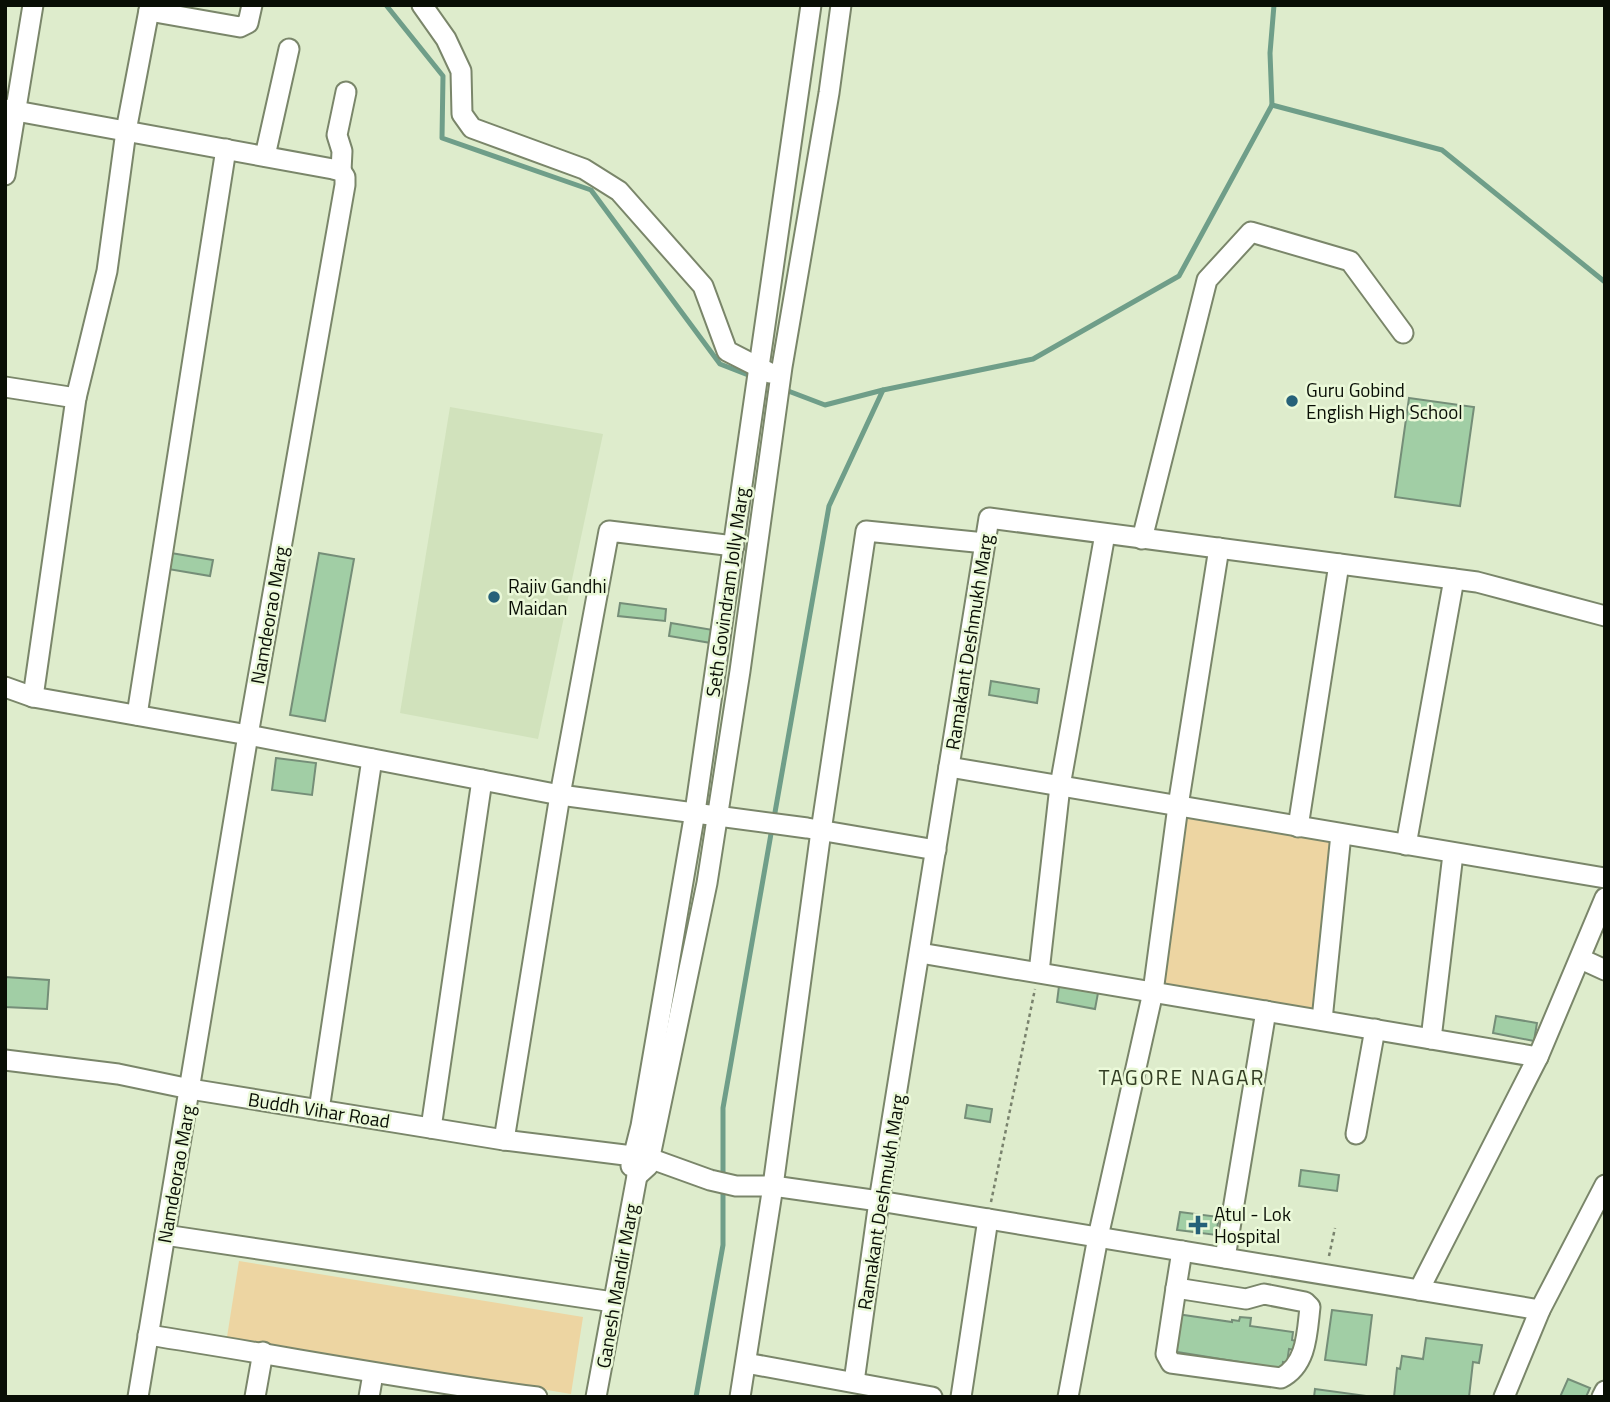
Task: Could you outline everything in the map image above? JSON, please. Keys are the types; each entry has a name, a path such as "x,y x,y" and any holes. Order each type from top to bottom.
{"street":[{"path":"5,175 11,109 33,5"},
{"path":"33,696 76,398 107,271 126,131 150,8 174,10 240,27 248,23 252,5"},
{"path":"422,5 446,39 461,71 462,114 472,128 584,169 619,191 704,286 727,351 759,373 781,377"},
{"name":"Seth Govindram Jolly Marg","path":"637,1176 631,1165 641,1157 641,1126 695,812 811,5"},
{"path":"641,1157 707,883 781,377 829,93 841,5"},
{"path":"265,156 289,49"},
{"name":"Namdeorao Marg","path":"138,1397 248,735 345,186 338,135 346,92"},
{"path":"11,109 341,171"},
{"path":"137,715 226,149"},
{"path":"1142,538 1207,280 1251,232 1350,261 1403,333"},
{"path":"5,387 76,398"},
{"path":"753,412 776,416"},
{"name":"Ramakant Deshmukh Marg","path":"854,1382 879,1201 989,518 1477,582 1605,616"},
{"path":"504,1140 560,795 609,531 734,546"},
{"path":"740,1397 773,1186 814,829 866,531 985,543"},
{"path":"1039,972 1060,786 1105,534"},
{"path":"1068,1397 1098,1237 1153,992 1178,806 1219,548"},
{"path":"1298,827 1339,564"},
{"path":"1406,845 1454,579"},
{"path":"5,687 33,696 560,795 814,829 936,850"},
{"path":"319,1110 372,759"},
{"path":"949,767 1605,878"},
{"path":"431,1128 482,780"},
{"path":"1322,1020 1341,834"},
{"path":"1431,1039 1454,854"},
{"path":"1419,1290 1538,1057 1605,898"},
{"path":"920,953 1538,1057"},
{"path":"1581,959 1605,970"},
{"path":"1225,1258 1266,1011"},
{"path":"1356,1135 1375,1029"},
{"name":"Buddh Vihar Road","path":"5,1060 118,1074 190,1089 504,1140 641,1157 736,1186 773,1186 879,1201 1539,1310"},
{"name":"Ganesh Mandir Marg","path":"596,1397 637,1176"},
{"path":"1504,1397 1539,1310 1605,1185"},
{"path":"961,1397 988,1219"},
{"path":"165,1235 614,1302"},
{"path":"1176,1288 1246,1299 1264,1294 1306,1302 1310,1307 1306,1345 1297,1365 1281,1378 1171,1363 1166,1354 1176,1288 1182,1251"},
{"path":"1264,1294 1269,1265"},
{"path":"148,1335 263,1352 483,1393 537,1397"},
{"path":"256,1397 263,1352"},
{"path":"746,1363 932,1397"},
{"path":"369,1397 373,1374"},
{"path":"1602,1397 1605,1391"}],"path":[{"path":"988,1219 1039,972"},
{"path":"1325,1275 1335,1228"}],"shaded area":[{"name":"Rajiv Gandhi Maidan","path":"450,407 603,434 538,739 400,713"},
{"path":"1178,806 1341,834 1322,1020 1153,992"},
{"path":"239,1261 583,1317 571,1394 227,1337"}],"building":[{"path":"1409,398 1474,407 1460,506 1395,497"},
{"path":"171,553 213,560 210,576 168,569"},
{"path":"319,553 354,559 325,721 290,715"},
{"path":"620,603 666,609 665,621 618,616"},
{"path":"671,623 713,630 711,643 669,636"},
{"path":"991,681 1039,689 1037,703 989,695"},
{"path":"276,758 316,763 312,795 272,790"},
{"path":"5,977 49,980 47,1009 5,1007"},
{"path":"1059,986 1098,993 1095,1009 1057,1002"},
{"path":"1496,1016 1537,1023 1534,1041 1493,1033"},
{"path":"967,1105 992,1109 990,1122 965,1118"},
{"path":"1301,1170 1339,1175 1337,1191 1299,1186"},
{"path":"1180,1212 1219,1217 1216,1235 1177,1230"},
{"path":"1332,1310 1372,1315 1366,1365 1325,1360"},
{"path":"1177,1314 1232,1322 1239,1321 1240,1317 1251,1318 1250,1326 1293,1332 1292,1340 1296,1341 1294,1350 1289,1349 1287,1363 1283,1362 1282,1369 1171,1351"},
{"path":"1426,1338 1482,1345 1479,1363 1473,1362 1469,1397 1394,1397 1397,1368 1400,1369 1402,1356 1423,1359"},
{"path":"1568,1379 1590,1388 1586,1397 1560,1397"},
{"path":"1315,1389 1367,1396 1367,1397 1314,1397"}],"waterway":[{"path":"386,5 443,76 442,138 591,190 720,364 774,385"},
{"path":"1274,5 1270,53 1272,105 1442,150 1605,282"},
{"path":"783,389 825,405 883,390 1033,359 1179,276 1272,105"},
{"path":"774,818 829,506 883,390"},
{"path":"723,1178 723,1108 772,828"},
{"path":"696,1397 723,1245 723,1188"}],"place":[{"name":"Guru Gobind English High School","path":"1292,401"},
{"name":"Rajiv Gandhi Maidan","path":"494,597"},
{"name":"Atul - Lok Hospital","path":"1198,1225"}],"district":[{"name":"TAGORE NAGAR","path":"1182,1078"}]}
